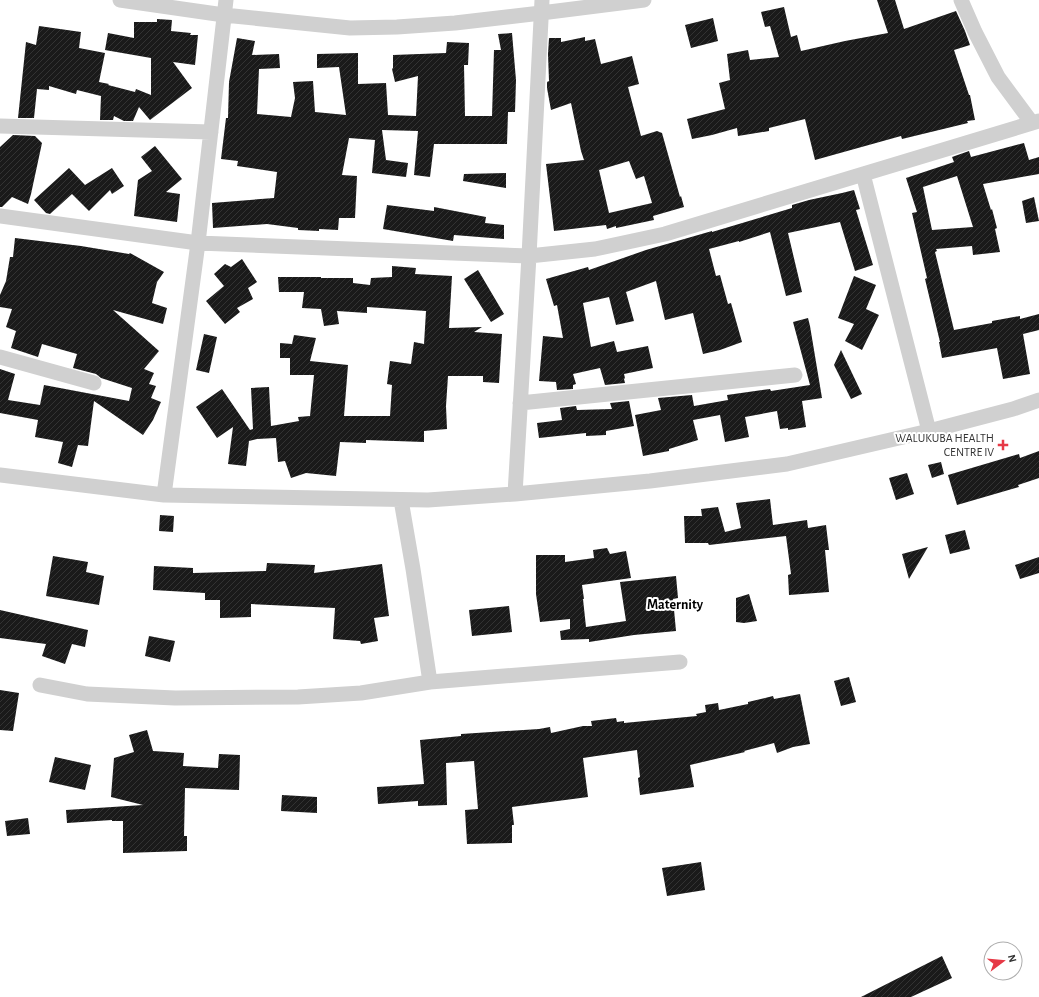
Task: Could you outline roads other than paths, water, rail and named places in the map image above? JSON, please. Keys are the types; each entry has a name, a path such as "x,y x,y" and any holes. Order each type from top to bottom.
{"street":[{"path":"120,0 224,15 350,28 397,27 455,23 542,7 644,0"},
{"path":"164,495 198,243 226,0"},
{"path":"0,216 198,243 529,256 595,249 665,234 1036,122 998,77 975,32 961,0"},
{"path":"515,494 542,7"},
{"path":"0,126 211,132"},
{"path":"863,174 929,431"},
{"path":"0,358 94,383"},
{"path":"520,403 795,375"},
{"path":"0,474 164,495 428,500 515,494 650,482 787,464 929,431 1013,409 1039,400"},
{"path":"401,500 430,682"},
{"path":"40,685 87,694 167,697 298,697 361,693 430,682 680,662"}],"place":[{"name":"WALUKUBA HEALTH CENTRE IV","path":"1003,445"}],"district":[{"name":"Maternity","path":"675,604"}]}
